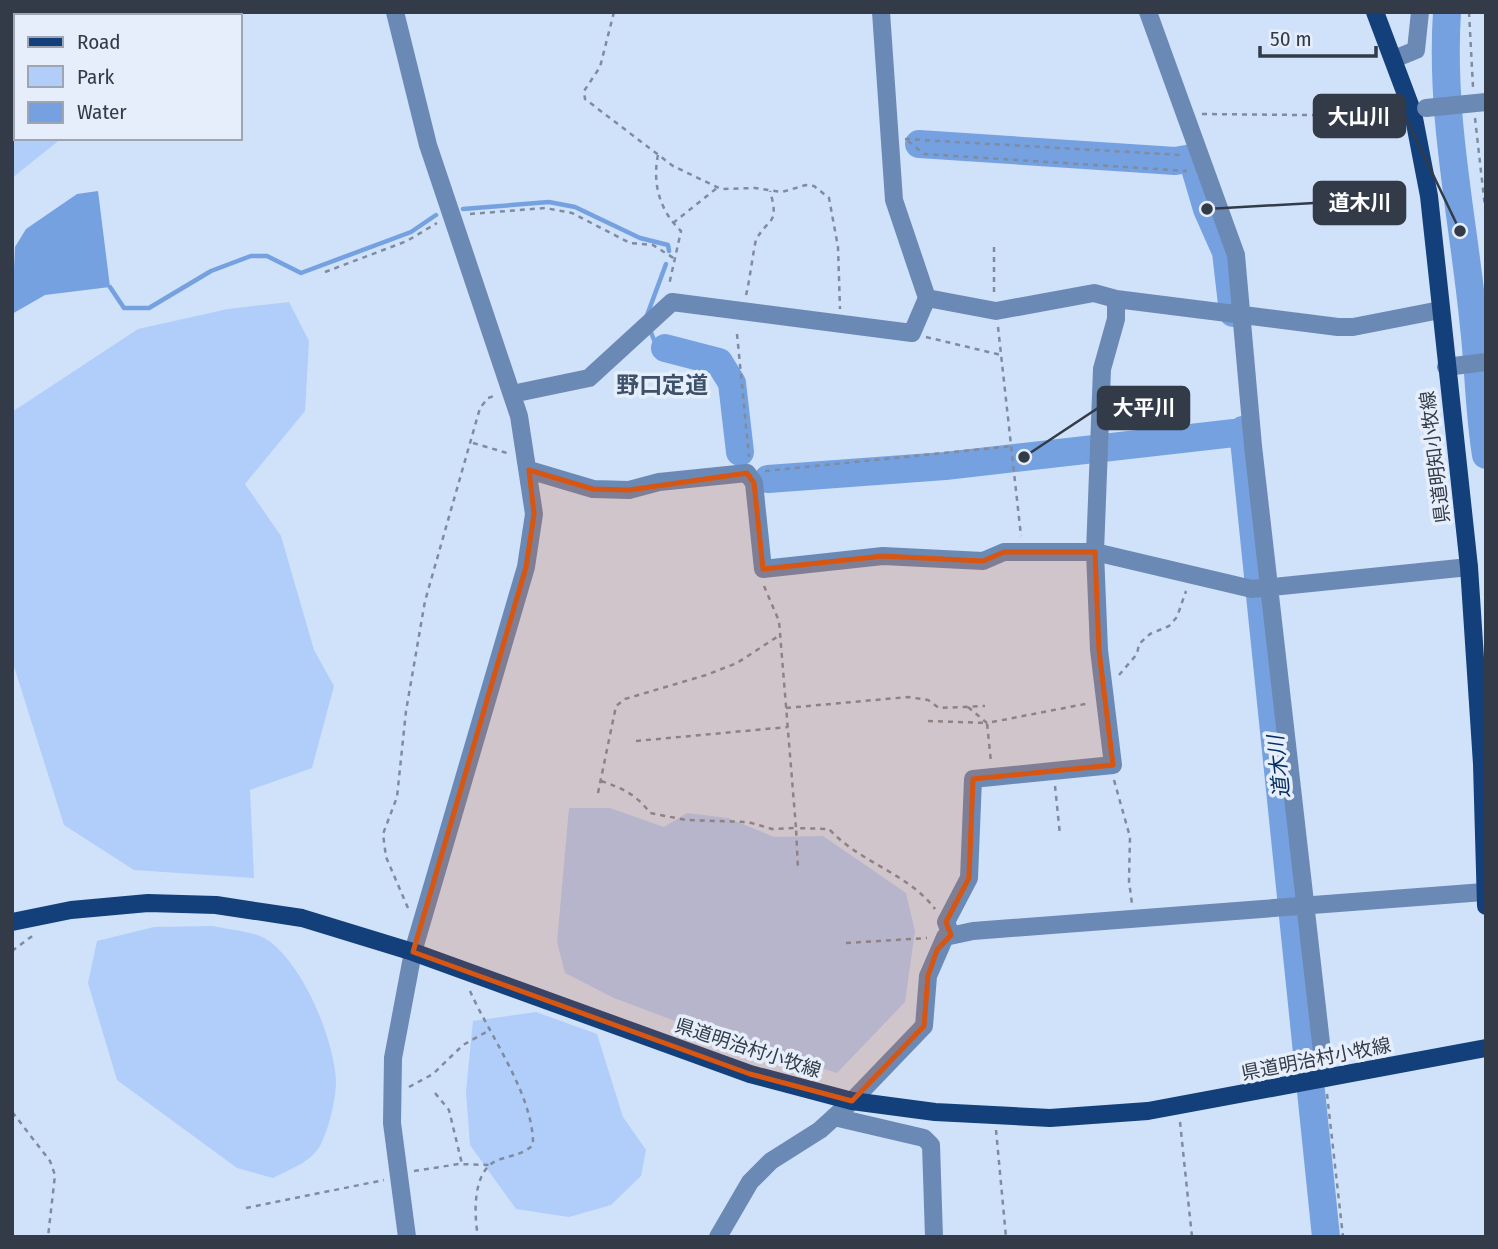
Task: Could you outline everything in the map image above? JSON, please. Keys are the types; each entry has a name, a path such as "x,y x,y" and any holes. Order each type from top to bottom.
{"main road":[{"name":"県道明知小牧線","path":"1376,12 1394,58 1420,110 1440,310 1450,367 1469,567 1484,764 1485,899"},
{"name":"県道明治村小牧線","path":"12,922 110,905 216,905 302,918 414,952 750,1074 852,1101 995,1116 1082,1117 1178,1107 1486,1048"}],"street":[{"path":"395,12 428,145 511,392 527,451 534,514 526,567 414,952 393,1058 392,1105 407,1237"},
{"path":"511,392 589,378 673,302 912,332 927,298 894,200 898,139 881,12"},
{"path":"1148,12 1236,255 1243,316 1262,588 1298,906 1325,1078"},
{"path":"1394,58 1416,50 1420,12"},
{"path":"1420,110 1486,102"},
{"path":"927,298 996,312 1094,293 1116,299 1243,316 1353,327 1440,310"},
{"path":"719,1237 750,1182 771,1161 834,1117 852,1101 924,1026 928,976 969,878 973,779 1112,765 1099,650 1095,552 1102,369 1116,319 1116,299"},
{"path":"1450,367 1486,362"},
{"path":"529,470 593,489 629,490 659,482 747,472 754,484 763,569 883,556 983,561 1004,552 1095,552 1190,575 1262,588 1469,567"},
{"path":"947,932 1298,906 1485,899"},
{"path":"834,1117 924,1138 931,1145 934,1237"}],"path":[{"path":"614,12 600,67 584,91 585,99 673,166 717,188 782,192 814,186 829,198 841,280 840,323"},
{"path":"1185,114 1396,117 1420,110"},
{"path":"898,139 1182,155 1198,152"},
{"path":"898,139 924,154 1192,171"},
{"path":"658,155 656,182 660,202 681,231 668,281 673,302"},
{"path":"673,223 717,188"},
{"path":"743,309 756,241 772,223 774,204 770,190"},
{"path":"326,272 407,241 451,217 545,208 572,213 630,243 653,245 675,259"},
{"path":"994,243 996,312 1013,446 1022,551"},
{"path":"912,332 1001,355"},
{"path":"737,334 749,453 747,472 1013,446"},
{"path":"400,891 386,857 383,835 397,797 406,710 425,601 480,408 488,398 511,392"},
{"path":"471,442 513,455 527,451"},
{"path":"763,569 763,583 779,621 798,869"},
{"path":"928,722 987,723 1106,695 1137,654 1139,643 1150,634 1169,626 1177,617 1190,575"},
{"path":"598,793 616,706 625,699 706,676 737,663 780,635"},
{"path":"786,708 908,697 928,700 939,708 985,706"},
{"path":"968,707 987,723 993,777"},
{"path":"636,741 788,727"},
{"path":"1112,765 1130,837 1130,896 1139,919"},
{"path":"1054,771 1059,835"},
{"path":"600,781 621,788 640,799 650,813 686,820 748,822 772,829 829,829 841,842 881,870 923,892 947,932 846,943"},
{"path":"246,1208 462,1164 490,1165 525,1153 533,1145 534,1128 521,1093 470,991 477,975"},
{"path":"392,1105 408,1088 428,1074 433,1074 463,1045 490,1031"},
{"path":"1325,1078 1343,1237"},
{"path":"12,1091 13,1113 50,1161 55,1175 48,1237"},
{"path":"435,1093 449,1110 462,1164"},
{"path":"1178,1107 1192,1237"},
{"path":"995,1116 1006,1237"},
{"path":"478,1237 475,1206 482,1174 490,1165"}],"highlighted area":[{"path":"529,470 593,489 629,490 747,473 754,483 763,569 883,556 983,561 1004,552 1095,552 1099,650 1113,765 973,779 969,878 946,922 951,935 937,950 928,976 924,1026 852,1101 750,1074 413,952 526,567 534,514"}],"green space":[{"path":"12,12 89,12 14,14 14,140 60,140 12,178"},
{"path":"289,302 309,341 305,411 245,484 281,536 314,650 334,686 312,768 250,790 254,878 134,870 64,825 12,660 12,412 138,329 228,309"},
{"path":"569,808 610,808 664,827 687,813 728,818 774,837 823,836 906,893 915,931 905,1002 837,1073 788,1058 755,1042 683,1024 614,998 565,973 557,942"},
{"path":"213,926 261,936 280,950 304,983 314,1003 334,1064 336,1089 332,1114 324,1137 312,1156 273,1178 237,1168 117,1080 88,983 97,941 154,927"},
{"path":"536,1012 597,1034 623,1117 646,1150 641,1176 611,1205 569,1217 516,1209 470,1145 466,1092 473,1021"}],"water":[{"path":"98,191 110,287 45,295 12,314 15,247 26,229 77,194"}],"waterway":[{"path":"1447,12 1450,131 1470,287 1486,455"},
{"name":"道木川","path":"919,144 1175,161 1192,158 1207,209 1226,252 1233,313"},
{"path":"463,209 549,202 575,207 640,238 668,245 669,251"},
{"path":"110,287 124,308 149,308 211,271 251,256 267,256 301,273 411,232 436,215"},
{"path":"646,318 666,264"},
{"path":"650,330 654,340 665,348"},
{"path":"665,348 719,362 732,383 740,452"},
{"name":"道木川","path":"1243,430 1326,1237"},
{"path":"768,479 945,466 1243,432"}],"place":[{"name":"道木川","path":"1207,209"},
{"name":"大山川","path":"1460,231"},
{"name":"大平川","path":"1024,457"}],"district":[{"name":"野口定道","path":"662,385"}]}
